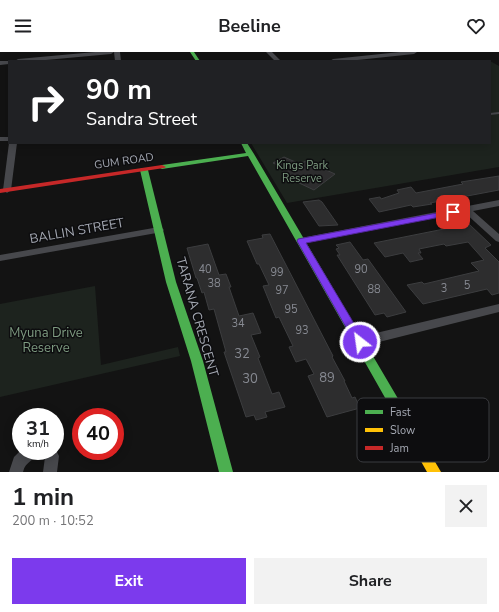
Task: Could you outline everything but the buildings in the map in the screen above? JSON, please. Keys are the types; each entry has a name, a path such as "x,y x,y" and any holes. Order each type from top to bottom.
{"street":[{"path":"23,60 47,55 111,52"},
{"path":"269,52 277,60"},
{"path":"345,52 353,59"},
{"path":"343,60 414,52"},
{"path":"3,191 13,144"},
{"path":"245,144 392,398"},
{"name":"GUM ROAD","path":"3,191 251,154"},
{"name":"TARANA CRESCENT","path":"144,170 173,286 197,361 226,472"},
{"path":"301,241 499,204"},
{"path":"467,210 499,239"},
{"name":"BALLIN STREET","path":"0,258 159,230"},
{"path":"360,342 499,308"},
{"path":"16,472 20,460"},
{"path":"50,472 52,460"},
{"path":"428,462 434,472"}],"green space":[{"name":"Kings Park Reserve","path":"491,62 499,66 499,167 287,203 252,144 491,144"},
{"name":"Myuna Drive Reserve","path":"95,286 101,365 178,347 180,356 0,397 0,304"}],"traffic: fast":[{"path":"192,52 197,60"},
{"path":"245,144 391,398"},
{"path":"162,167 251,154"},
{"path":"144,170 171,282 197,361 226,472"}],"traffic: slow":[{"path":"428,462 434,472"}],"traffic: jam":[{"path":"0,191 162,167"}],"route":[{"path":"360,342 301,241 453,212"}]}
